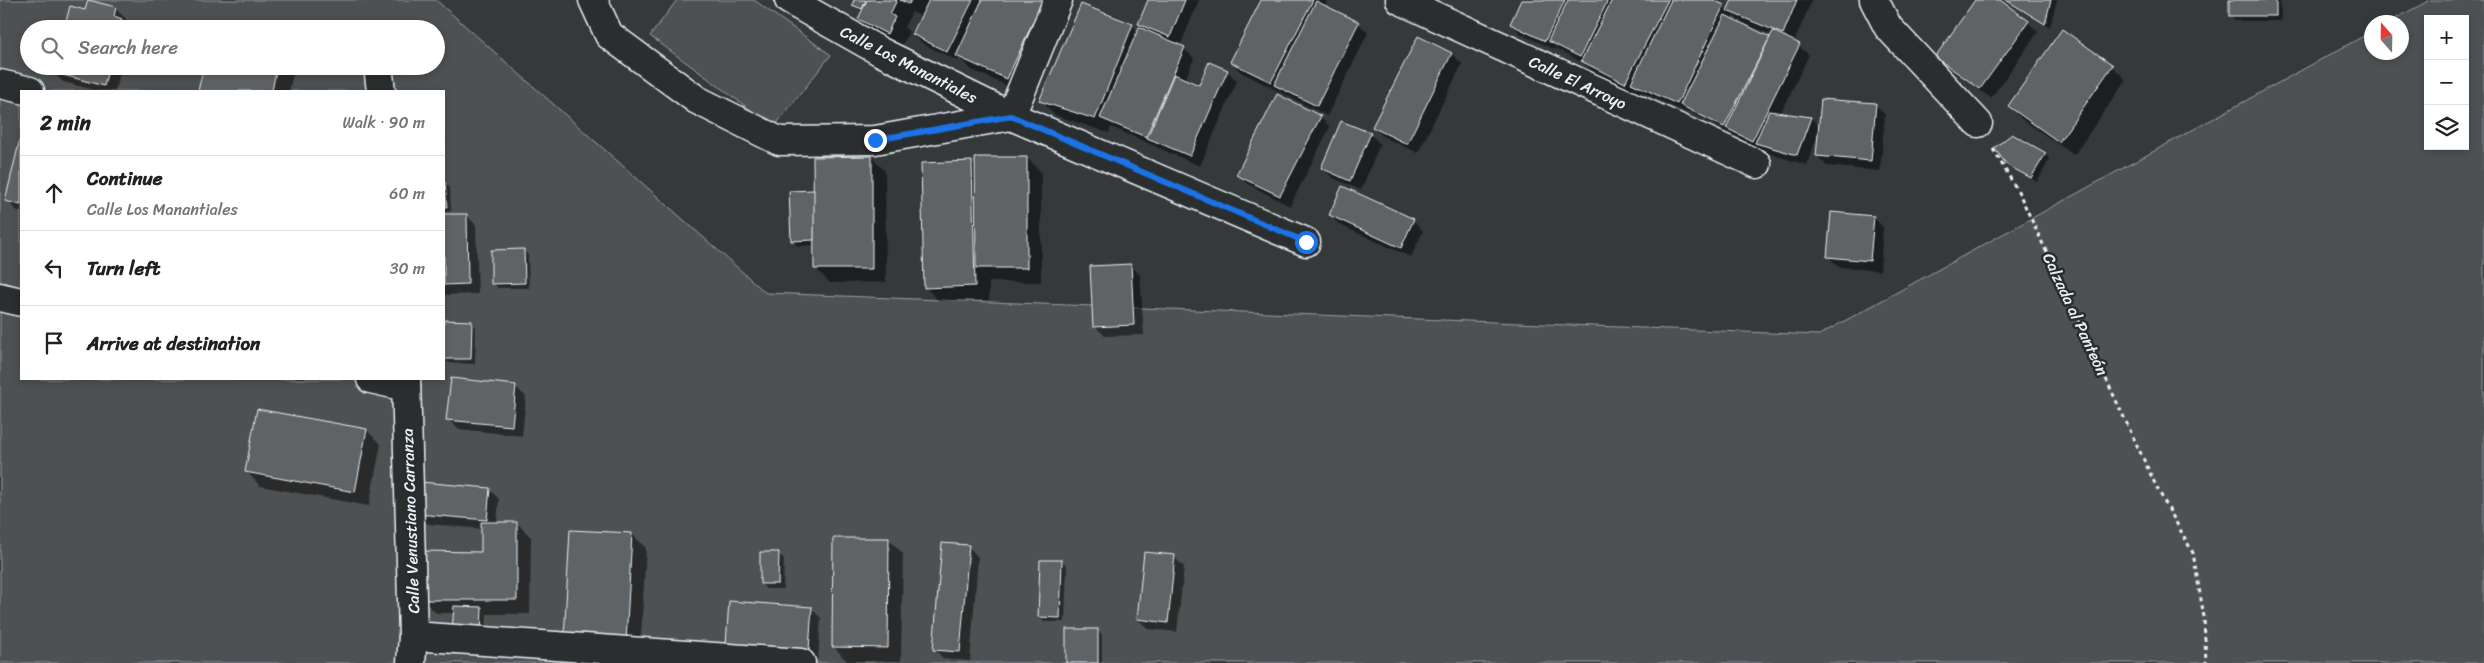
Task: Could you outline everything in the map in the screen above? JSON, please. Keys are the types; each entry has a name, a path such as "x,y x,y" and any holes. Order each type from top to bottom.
{"street":[{"path":"593,0 609,35 697,100 779,141 875,140 1011,116 1058,0"},
{"name":"Calle Los Manantiales","path":"789,0 881,52 1011,116 1306,242"},
{"name":"Calle El Arroyo","path":"1400,0 1757,164"},
{"path":"1874,0 1888,27 1978,123"},
{"path":"379,75 381,90"},
{"path":"0,84 26,90"},
{"path":"0,297 20,302"},
{"path":"380,380 406,383"},
{"name":"Calle Venustiano Carranza","path":"406,383 413,636 411,663"},
{"path":"413,636 801,663"}],"path":[{"name":"Calzada al Panteón","path":"1978,123 2019,193 2157,488 2193,553 2204,617 2206,663"}],"shaded area":[{"path":"0,0 436,0 766,293 1819,335 2364,36 2364,60 2409,60 2409,15 2402,15 2430,0 2484,0 2484,663 0,663"},
{"path":"677,0 754,0 831,55 774,127 650,36"}],"building":[{"path":"88,0 116,7 114,16 122,19 66,20 70,6 85,10"},
{"path":"854,0 866,0 862,9 852,5"},
{"path":"867,0 897,0 890,14 895,17 887,34 858,19"},
{"path":"900,0 911,0 909,4"},
{"path":"929,0 973,0 947,52 912,34"},
{"path":"982,0 1043,0 1007,79 956,56"},
{"path":"1148,0 1185,0 1170,37 1138,24"},
{"path":"1261,0 1313,0 1271,82 1230,62"},
{"path":"1521,0 1565,0 1545,41 1510,24"},
{"path":"1568,0 1608,0 1580,57 1548,41"},
{"path":"1612,0 1668,0 1625,83 1581,61"},
{"path":"1671,0 1713,0 1724,5 1677,104 1631,83"},
{"path":"1732,0 1797,0 1783,34 1727,11"},
{"path":"1975,0 2000,0 2029,21 1980,89 1935,57"},
{"path":"2006,0 2051,0 2045,24"},
{"path":"2229,0 2276,0 2276,16 2229,16"},
{"path":"1316,1 1359,22 1317,106 1274,85"},
{"path":"1081,4 1133,24 1095,119 1039,101"},
{"path":"1725,15 1770,37 1724,127 1680,105"},
{"path":"1139,27 1185,47 1146,137 1100,118"},
{"path":"2062,29 2113,65 2059,142 2008,106"},
{"path":"1773,31 1800,44 1752,141 1726,128"},
{"path":"1418,36 1452,53 1407,144 1372,127"},
{"path":"1209,62 1228,70 1190,156 1147,138 1174,74 1199,85"},
{"path":"63,75 107,75 104,86"},
{"path":"202,75 275,75 272,90 198,90"},
{"path":"1277,94 1321,116 1280,196 1236,175"},
{"path":"1821,99 1876,103 1871,161 1816,156"},
{"path":"1769,111 1811,117 1797,155 1755,143"},
{"path":"1341,121 1371,133 1350,181 1321,168"},
{"path":"2012,134 2046,153 2031,178 2007,165 1994,148"},
{"path":"20,139 20,205 5,201"},
{"path":"872,156 872,269 814,269 813,157"},
{"path":"975,157 1027,157 1027,268 976,268"},
{"path":"972,161 975,286 924,288 921,163"},
{"path":"445,182 447,207 445,207"},
{"path":"1342,186 1414,219 1401,248 1329,215"},
{"path":"814,190 814,240 791,241 789,191"},
{"path":"1831,212 1874,216 1870,261 1827,257"},
{"path":"445,214 467,214 468,284 445,285"},
{"path":"524,249 525,283 491,284 491,250"},
{"path":"1131,264 1134,325 1093,327 1090,266"},
{"path":"445,320 472,321 471,359 445,359"},
{"path":"451,378 516,385 512,426 446,420"},
{"path":"257,409 367,429 355,492 245,472"},
{"path":"420,482 490,488 487,520 417,514"},
{"path":"481,522 517,522 517,600 420,600 421,551 481,552"},
{"path":"570,530 632,533 626,642 564,639"},
{"path":"833,538 889,538 888,648 832,647"},
{"path":"942,543 969,545 960,652 933,650"},
{"path":"760,552 779,552 778,584 760,584"},
{"path":"1144,552 1175,555 1168,623 1137,619"},
{"path":"1040,560 1062,560 1060,618 1038,617"},
{"path":"729,601 812,607 809,650 726,645"},
{"path":"454,606 482,607 481,633 452,631"},
{"path":"1066,629 1098,629 1098,663 1066,663"}],"route":[{"path":"875,140 1011,116 1306,242"}]}
